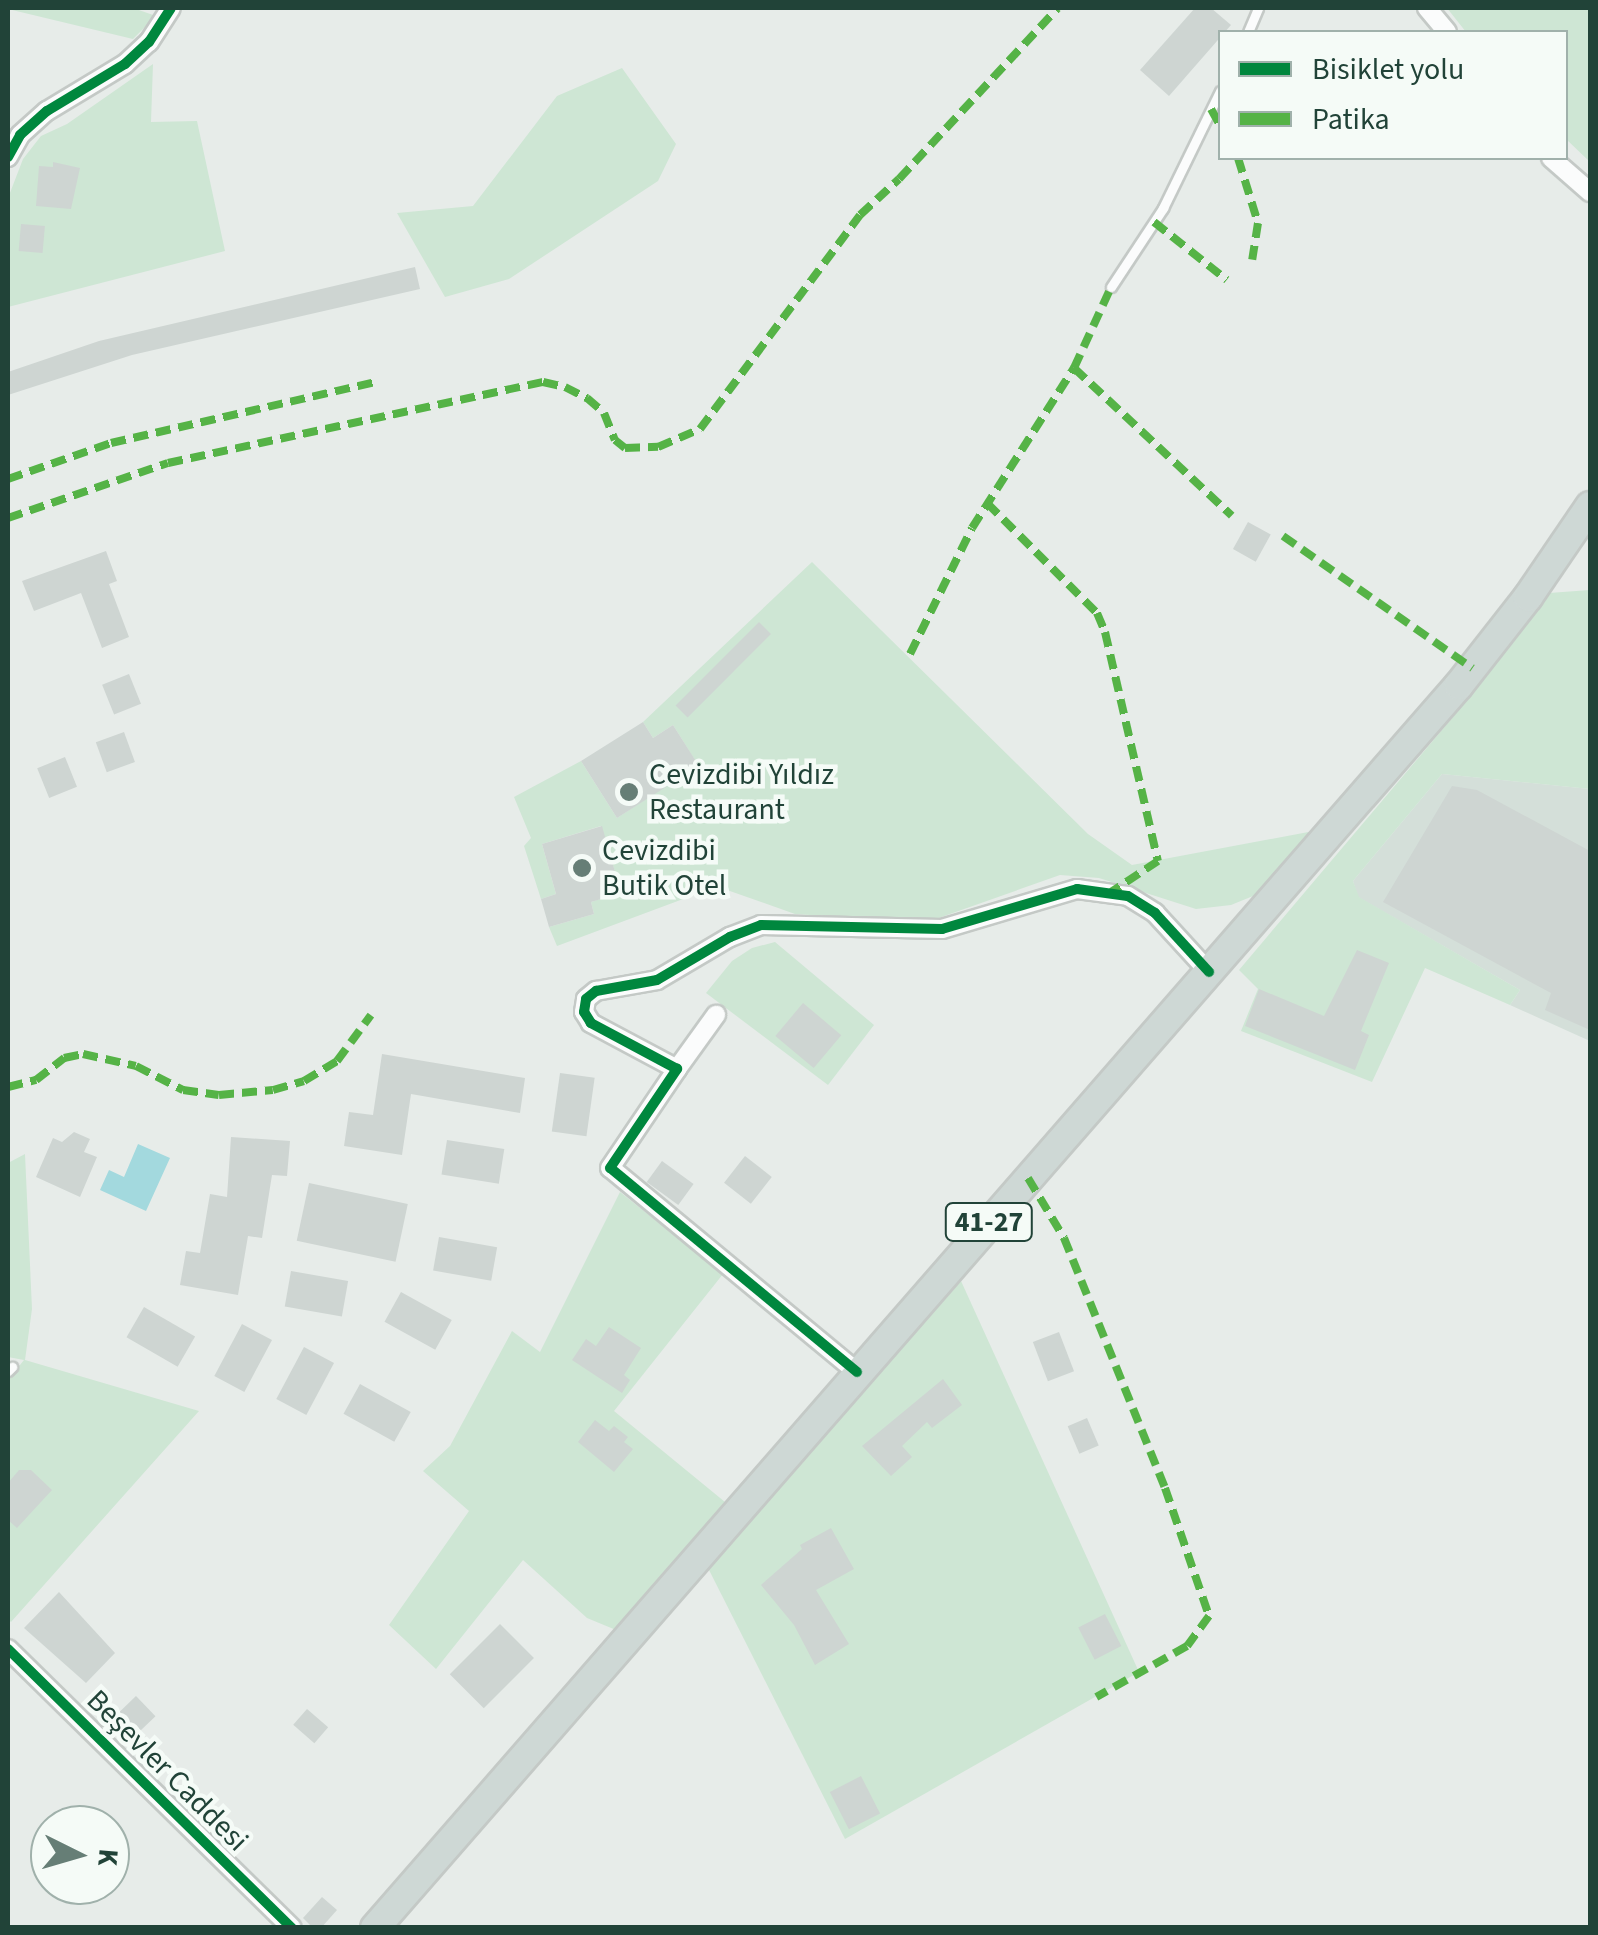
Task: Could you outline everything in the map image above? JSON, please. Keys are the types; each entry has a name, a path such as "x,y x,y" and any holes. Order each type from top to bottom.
{"main road":[{"name":"41-27","path":"375,1928 1458,685 1528,597 1590,506"}],"street":[{"path":"8,156 20,135 47,111 125,64 150,42 171,8"},
{"path":"1426,8 1445,30"},
{"path":"1553,160 1590,192"},
{"path":"677,1069 591,1023 584,1012 586,1000 596,991 657,980 730,938 761,926 942,929 1058,893 1094,889 1128,896 1156,912 1210,972"},
{"path":"716,1015 610,1168 857,1372"},
{"name":"Beşevler Caddesi","path":"8,1649 292,1928"}],"lane":[{"path":"1110,287 1163,208 1218,95"}],"shaded area":[{"path":"1442,774 1590,789 1590,1041 1510,1005 1520,990 1358,897 1353,881"}],"green space":[{"path":"133,8 156,16 133,39 8,9"},
{"path":"1447,8 1590,8 1590,162 1568,141 1568,30 1464,30"},
{"path":"153,64 151,122 197,121 225,251 8,307 8,198 23,159 41,136 67,124"},
{"path":"622,68 676,144 658,181 509,279 445,297 397,213 473,206 557,96"},
{"path":"812,562 1088,834 1132,865 1319,830 1258,894 1231,905 1196,909 1099,878 1060,875 933,920 883,920 795,914 727,890 710,889 557,946 549,927 594,914 591,902 621,892 601,826 542,844 556,894 541,899 524,846 531,838 514,797 581,761 617,818 698,765 673,725 653,738 643,722"},
{"path":"1590,590 1590,789 1442,774 1353,881 1359,897 1520,990 1510,1005 1425,968 1372,1082 1241,1031 1258,989 1239,970 1453,717 1549,593"},
{"path":"775,942 874,1025 828,1085 706,993 732,961 752,948"},
{"path":"25,1154 32,1309 25,1360 199,1411 11,1622 8,1380 24,1360 8,1357 8,1163"},
{"path":"620,1192 723,1274 614,1411 725,1502 616,1630 587,1618 523,1560 436,1669 389,1625 469,1511 423,1471 450,1446 512,1331 540,1352"},
{"path":"961,1281 1139,1672 845,1839 707,1566"}],"water":[{"path":"138,1144 170,1158 146,1211 100,1190 109,1170 124,1177"}],"building":[{"path":"1195,8 1211,8 1231,25 1227,30 1218,30 1218,40 1169,96 1140,70"},
{"path":"53,162 80,168 71,209 36,206 39,166 53,167"},
{"path":"21,224 45,226 43,253 19,251"},
{"path":"415,267 420,289 132,355 8,395 8,372 99,341"},
{"path":"1248,522 1271,535 1256,562 1233,549"},
{"path":"106,551 117,581 109,584 129,637 102,648 81,593 34,611 22,581"},
{"path":"759,622 771,634 688,717 676,705"},
{"path":"129,674 141,704 114,715 102,685"},
{"name":"Cevizdibi Yıldız Restaurant","path":"643,722 653,738 673,725 699,766 617,818 581,761"},
{"path":"124,732 135,762 107,772 96,742"},
{"path":"65,757 77,787 49,798 37,768"},
{"path":"1452,786 1477,790 1590,851 1590,1030 1545,1010 1551,993 1383,902"},
{"name":"Cevizdibi Butik Otel","path":"602,826 621,893 591,902 594,914 549,927 541,899 556,894 542,844"},
{"path":"1357,950 1389,963 1361,1031 1369,1035 1355,1070 1245,1026 1259,989 1324,1016"},
{"path":"803,1003 841,1035 814,1068 775,1036"},
{"path":"382,1054 525,1078 520,1113 411,1094 402,1155 344,1146 349,1112 373,1115"},
{"path":"560,1073 595,1078 586,1136 552,1131"},
{"path":"74,1132 90,1139 84,1152 97,1157 80,1197 36,1177 53,1138 62,1142"},
{"path":"231,1137 290,1141 287,1176 272,1175 262,1238 248,1236 238,1295 180,1285 186,1251 200,1253 210,1194 227,1197"},
{"path":"447,1140 504,1149 499,1184 442,1175"},
{"path":"745,1156 772,1177 751,1204 724,1183"},
{"path":"662,1161 694,1184 678,1205 647,1182"},
{"path":"309,1183 408,1204 396,1262 297,1241"},
{"path":"439,1237 497,1247 491,1281 433,1270"},
{"path":"291,1271 348,1281 342,1317 285,1306"},
{"path":"401,1292 452,1320 435,1350 385,1322"},
{"path":"144,1307 195,1336 178,1367 126,1337"},
{"path":"242,1324 272,1340 244,1392 214,1376"},
{"path":"609,1327 641,1348 624,1375 630,1380 622,1393 572,1360 586,1339 596,1346"},
{"path":"1059,1332 1074,1371 1048,1381 1033,1342"},
{"path":"304,1347 334,1363 306,1415 276,1399"},
{"path":"943,1379 962,1405 932,1428 927,1422 902,1446 912,1457 891,1476 862,1446"},
{"path":"360,1384 411,1412 394,1442 344,1414"},
{"path":"1087,1418 1099,1446 1079,1454 1068,1426"},
{"path":"595,1420 609,1431 614,1426 628,1437 624,1442 633,1449 614,1472 578,1442"},
{"path":"19,1470 31,1470 52,1490 17,1528 8,1520 8,1483"},
{"path":"831,1528 854,1569 816,1590 849,1644 815,1665 794,1625 761,1585 802,1549 800,1545"},
{"path":"59,1592 115,1653 86,1683 24,1628"},
{"path":"1105,1614 1121,1646 1095,1660 1078,1628"},
{"path":"500,1624 534,1658 484,1708 450,1674"},
{"path":"136,1696 155,1716 126,1745 107,1724"},
{"path":"307,1709 328,1727 314,1743 293,1725"},
{"path":"861,1776 880,1813 849,1829 830,1792"},
{"path":"322,1897 337,1910 321,1928 313,1928 303,1918"}],"marked path":[{"path":"8,518 168,463 543,382 587,398 604,413 615,440 625,448 658,447 700,429 860,215 899,179 1058,8"},
{"path":"1211,109 1218,121"},
{"path":"1239,160 1258,223 1252,260"},
{"path":"1154,222 1227,280"},
{"path":"910,654 972,528 1074,368 1111,287"},
{"path":"1074,368 1232,516"},
{"path":"8,479 111,443 375,382"},
{"path":"987,503 1097,613 1105,632 1158,861 1111,892"},
{"path":"1283,536 1472,668"},
{"path":"8,1087 36,1080 64,1058 83,1054 136,1066 183,1090 219,1095 273,1090 304,1081 337,1061 371,1015"},
{"path":"1028,1178 1064,1238 1165,1488 1209,1616 1187,1646 1096,1697"}],"cycle path":[{"path":"8,157 20,135 47,111 125,64 149,42 171,8"},
{"path":"857,1372 610,1168 677,1069 591,1023 584,1012 586,999 596,991 657,980 730,937 761,925 942,929 1077,889 1128,896 1155,913 1209,972"},
{"path":"8,1649 292,1928"}],"place":[{"name":"Cevizdibi Yıldız Restaurant","path":"629,792"},
{"name":"Cevizdibi Butik Otel","path":"582,868"}]}
